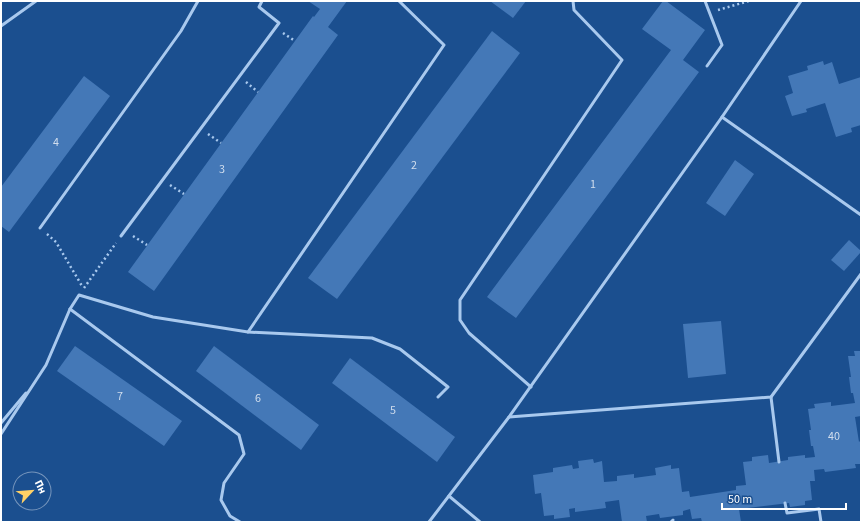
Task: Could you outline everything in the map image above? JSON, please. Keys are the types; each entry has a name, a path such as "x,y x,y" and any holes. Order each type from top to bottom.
{"lane":[{"path":"1,26 36,1"},
{"path":"40,228 180,31 198,1"},
{"path":"121,236 278,23 259,7 262,1"},
{"path":"248,332 444,45 399,1"},
{"path":"531,386 469,333 460,320 460,300 622,60 574,10 573,1"},
{"path":"705,1 722,45 707,66"},
{"path":"429,522 509,417 722,117 802,1"},
{"path":"722,117 861,215"},
{"path":"779,462 771,397 861,274"},
{"path":"1,434 46,365 70,309 79,295 153,317 248,332 372,338 400,349 448,387 438,397"},
{"path":"70,309 239,435 244,454 224,483 221,500 230,516 240,522"},
{"path":"1,422 35,382"},
{"path":"509,417 771,397"},
{"path":"449,496 480,522"},
{"path":"785,503 787,513 819,509 821,522"}],"path":[{"path":"709,12 749,1"},
{"path":"238,77 258,92"},
{"path":"200,129 221,143"},
{"path":"162,180 184,194"},
{"path":"40,228 56,242 84,289 121,236"},
{"path":"125,230 147,245"}],"building":[{"path":"308,1 347,1 328,27 338,35 154,291 128,272 313,16 314,17 320,9"},
{"path":"490,1 526,1 513,18"},
{"path":"663,1 666,1 705,30 683,60 699,72 516,318 487,297 671,50 642,29"},
{"path":"492,31 520,53 337,299 308,278"},
{"path":"823,61 824,65 832,62 839,84 861,77 861,125 851,128 852,132 836,137 825,103 806,109 807,112 792,116 785,96 793,93 788,76 808,70 807,66"},
{"path":"84,76 110,96 9,232 1,226 1,187"},
{"path":"735,160 754,174 725,216 706,203"},
{"path":"849,240 861,252 844,271 831,260"},
{"path":"721,321 726,374 688,378 683,324"},
{"path":"75,346 182,421 164,446 57,371"},
{"path":"214,346 319,425 301,450 196,371"},
{"path":"854,351 861,351 861,416 855,417 861,446 861,464 855,464 856,468 825,472 824,469 814,470 815,481 810,481 812,500 805,501 805,505 790,507 789,503 739,509 741,522 702,522 701,518 692,519 690,509 683,511 683,515 660,518 659,514 646,516 647,522 622,522 619,500 605,502 606,508 575,512 575,508 569,509 570,517 554,519 554,515 544,516 541,493 535,494 533,475 553,472 553,468 572,465 573,469 579,468 578,461 593,459 594,463 602,461 604,482 617,481 617,476 634,474 634,478 656,475 655,468 671,465 671,469 679,468 682,492 689,491 690,497 736,490 736,486 746,485 743,462 752,461 752,457 768,455 769,463 788,460 788,457 805,455 805,458 815,457 813,446 811,446 809,430 811,430 808,409 815,408 814,404 831,402 831,406 855,403 853,393 851,393 849,377 851,377 848,356 855,356"},
{"path":"350,358 455,437 437,462 332,383"}]}
